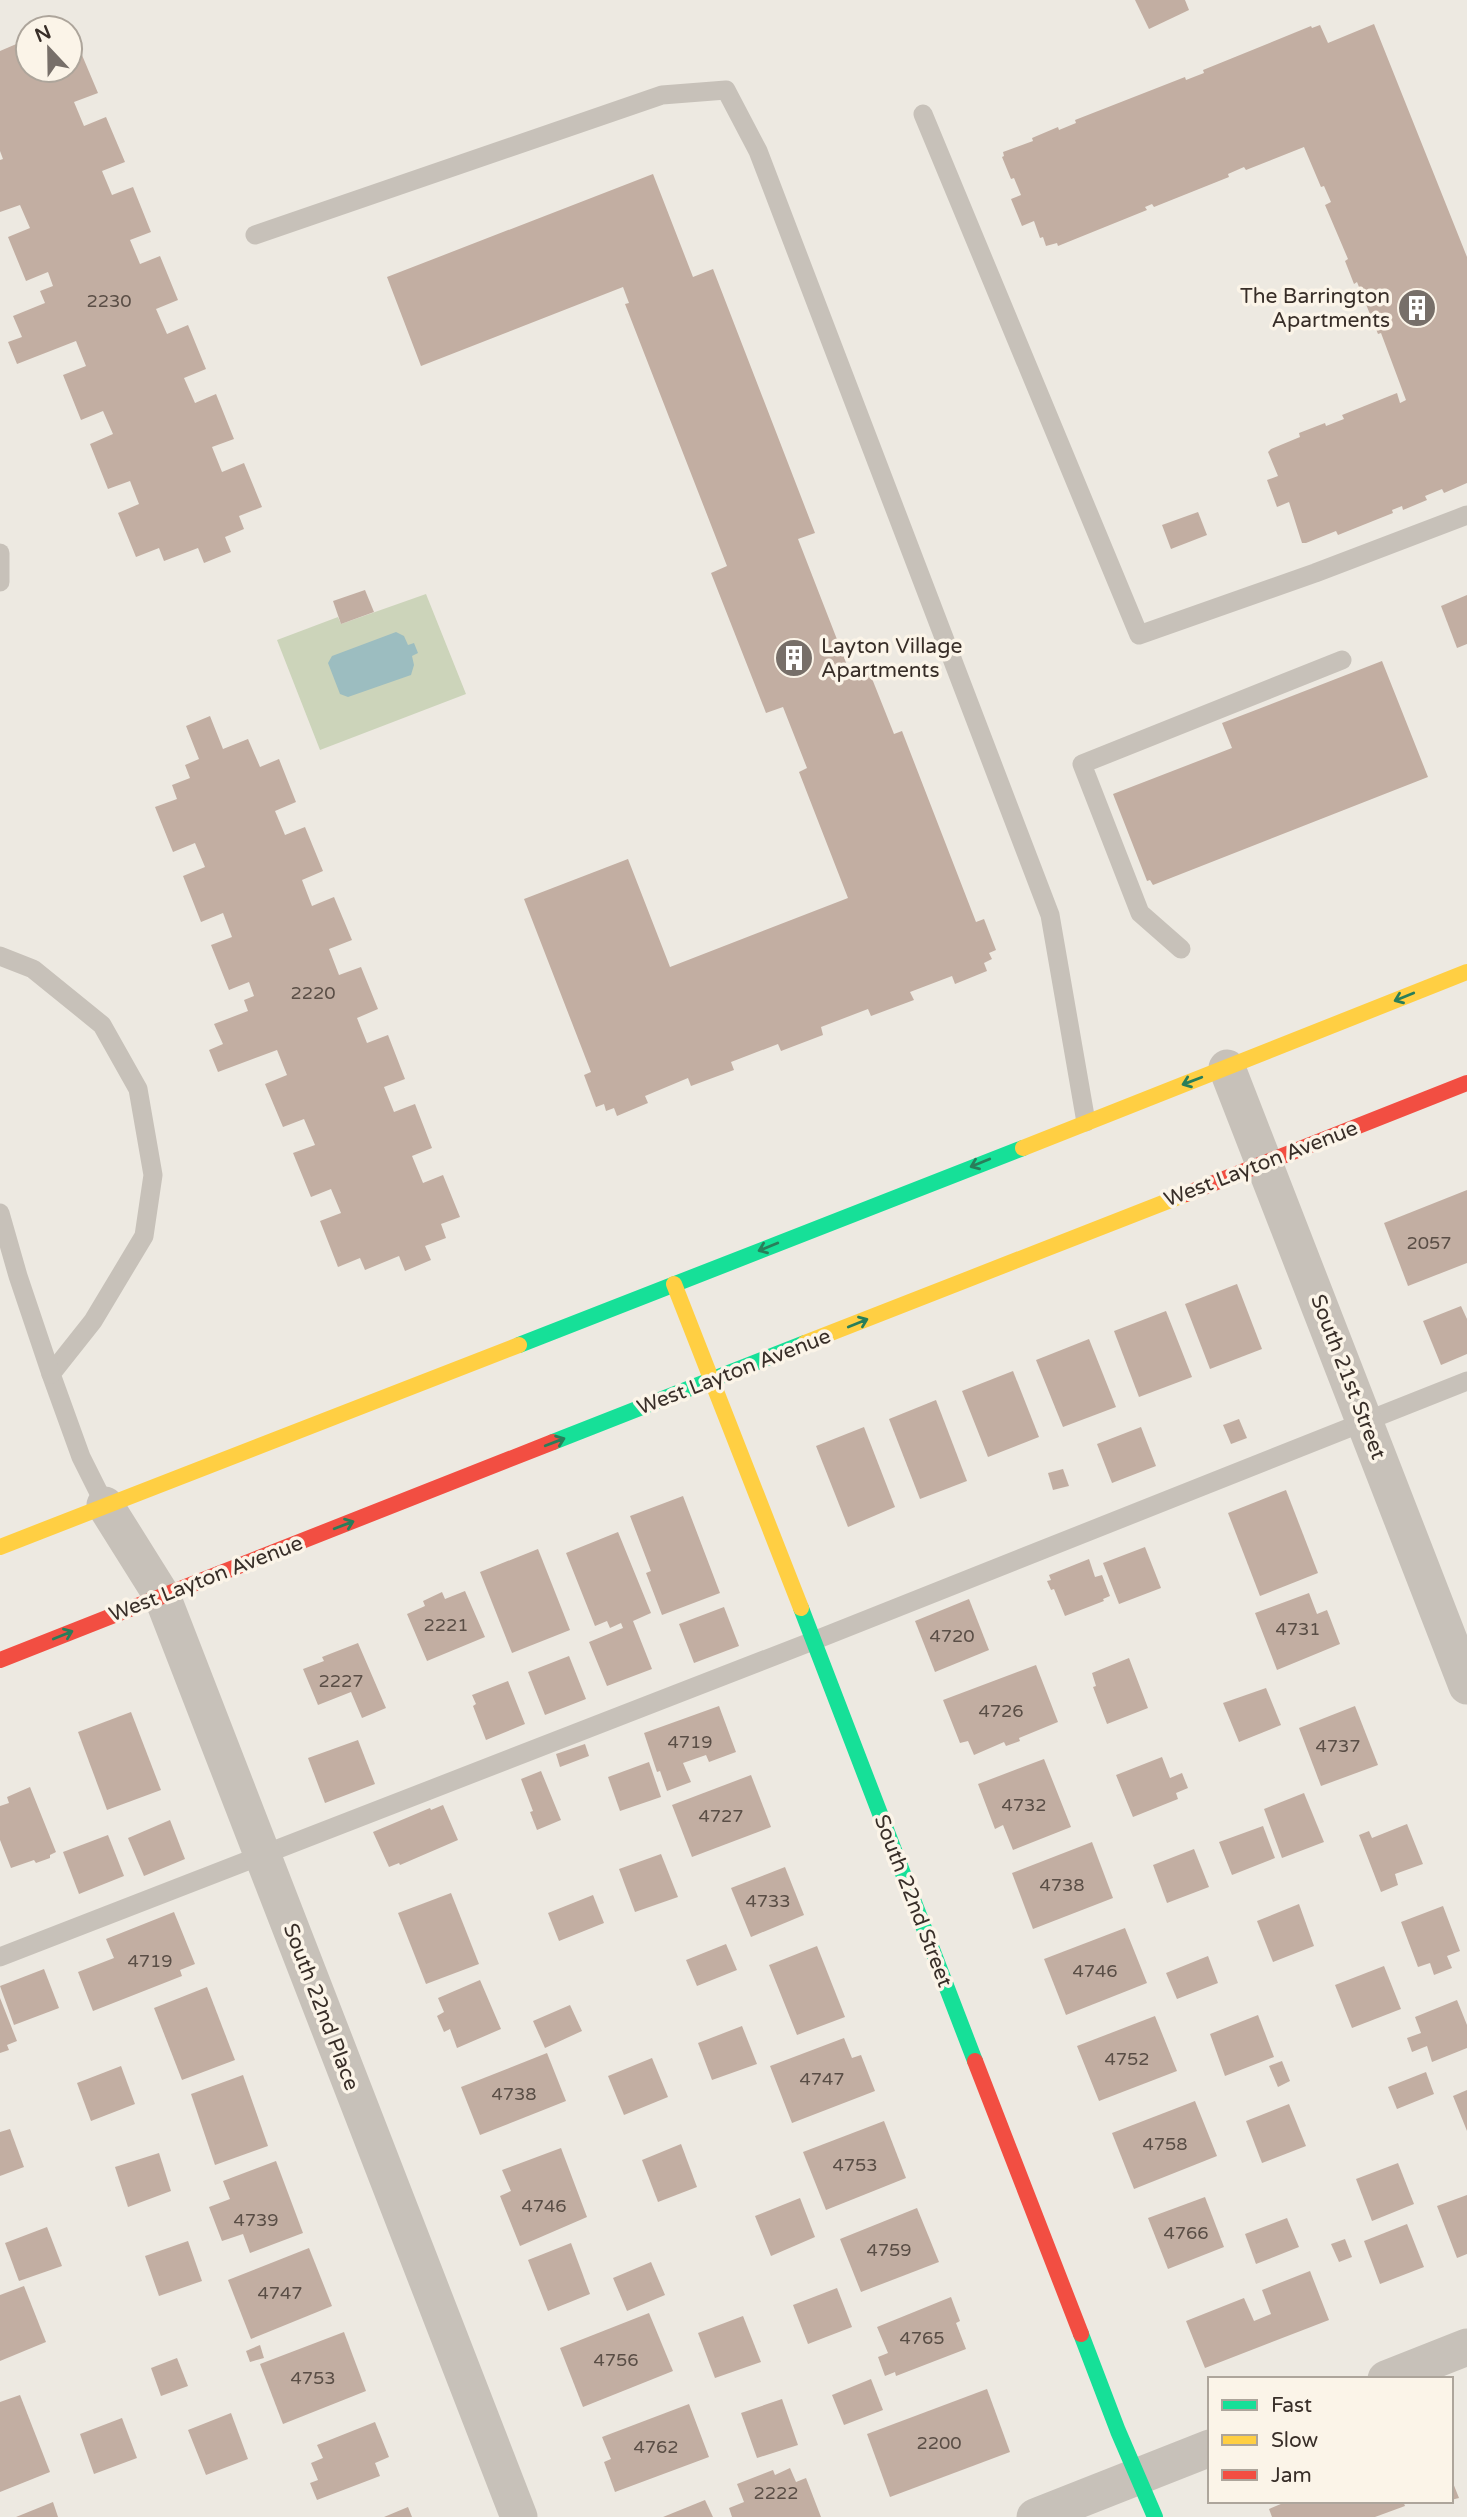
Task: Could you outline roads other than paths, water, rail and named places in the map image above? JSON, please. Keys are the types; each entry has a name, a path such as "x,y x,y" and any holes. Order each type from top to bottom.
{"main road":[{"path":"0,1547 1467,972"},
{"name":"West Layton Avenue","path":"0,1660 1467,1083"},
{"name":"South 22nd Street","path":"674,1284 1155,2517"}],"street":[{"name":"South 21st Street","path":"1227,1068 1467,1686"},
{"name":"South 22nd Place","path":"105,1506 162,1596 519,2517"},
{"path":"1391,2377 1467,2347"},
{"path":"1035,2517 1208,2449"}],"lane":[{"path":"256,235 662,95 726,90 758,151 1051,915 1086,1122"},
{"path":"923,114 1139,635 1315,573 1467,514"},
{"path":"0,553 0,582"},
{"path":"1181,949 1140,913 1082,765 1342,660"},
{"path":"0,956 33,969 102,1026 138,1089 153,1175 144,1236 93,1321 51,1374"},
{"path":"0,1213 51,1374 81,1457 105,1506"},
{"path":"0,1956 813,1641 1467,1381"}],"water":[{"path":"396,632 404,636 408,645 414,643 418,653 412,656 414,665 411,675 348,697 340,694 328,663 332,656"}],"place":[{"name":"The Barrington Apartments","path":"1417,308"},
{"name":"Layton Village Apartments","path":"794,658"}]}
